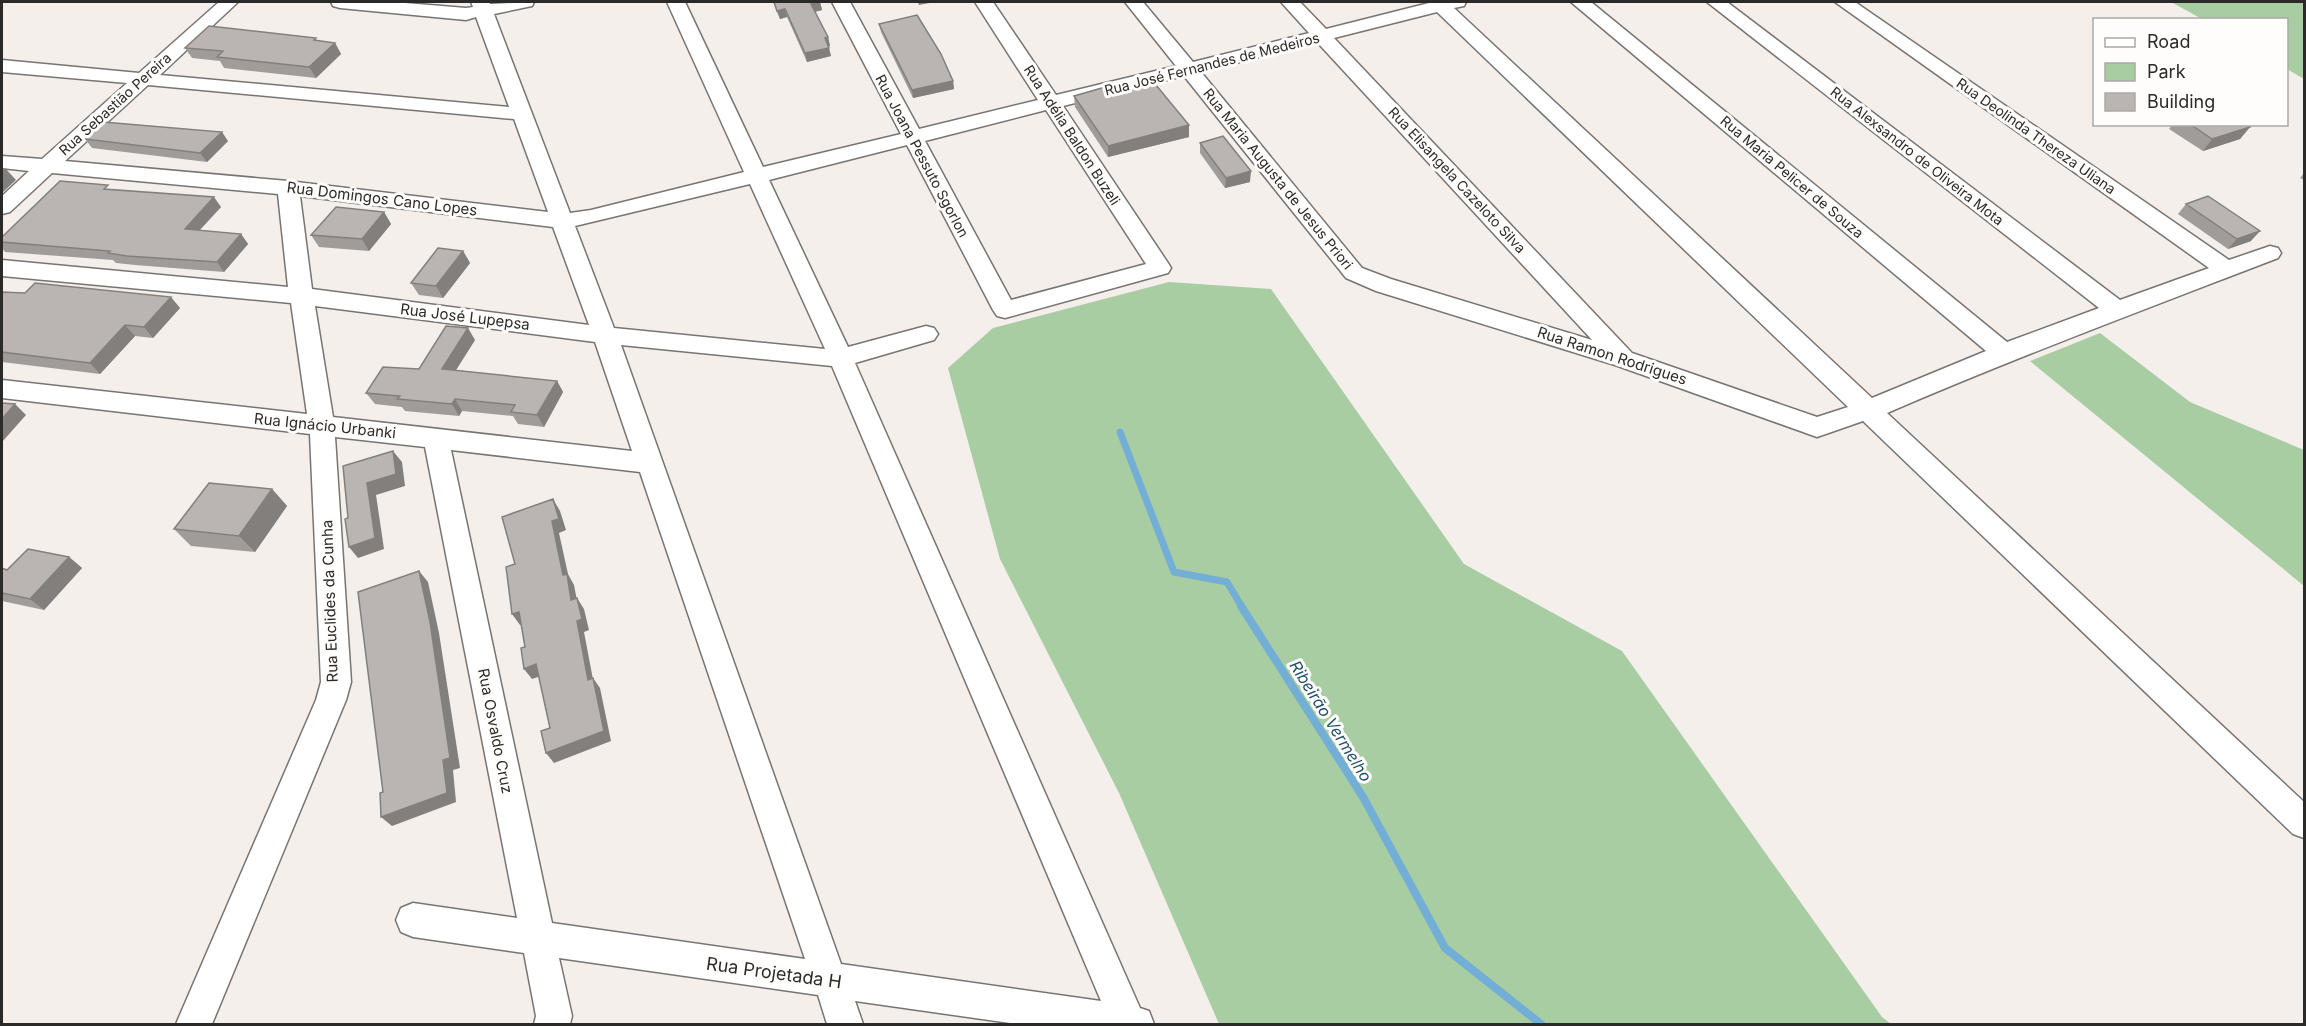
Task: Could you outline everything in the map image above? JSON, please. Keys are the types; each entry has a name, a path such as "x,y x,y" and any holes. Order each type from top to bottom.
{"street":[{"name":"Rua Sebastião Pereira","path":"2,207 229,2"},
{"path":"340,2 466,14 482,6 525,2"},
{"path":"676,2 841,358 1132,1024"},
{"name":"Rua Joana Pessuto Sgorlon","path":"841,2 1005,310"},
{"name":"Rua Adélia Baldon Buzeli","path":"984,2 1160,268 1005,310"},
{"name":"Rua Maria Augusta de Jesus Priori","path":"1134,2 1354,273"},
{"name":"Rua Elisangela Cazeloto Silva","path":"1290,2 1623,358"},
{"name":"Rua Maria Pelicer de Souza","path":"1580,2 2004,353"},
{"name":"Rua Alexsandro de Oliveira Mota","path":"1716,2 2118,311"},
{"name":"Rua Deolinda Thereza Uliana","path":"1844,2 2228,270"},
{"path":"1445,3 2304,823"},
{"name":"Rua José Fernandes de Medeiros","path":"757,176 1323,37 1445,3"},
{"path":"482,6 605,335 845,1024"},
{"path":"2,66 523,114"},
{"name":"Rua Domingos Cano Lopes","path":"2,162 288,188 561,221 624,211 757,176"},
{"name":"Rua Euclides da Cunha","path":"194,1024 332,700 336,682 322,426 301,296 288,188"},
{"name":"Rua Ramon Rodrigues","path":"1354,273 1384,285 1623,358 1817,427 1869,410 2004,353 2270,254"},
{"name":"Rua José Lupepsa","path":"2,268 301,296 605,335 815,357 841,358 926,334"},
{"name":"Rua Ignácio Urbanki","path":"2,389 649,463"},
{"name":"Rua Osvaldo Cruz","path":"436,438 554,1016 552,1024"},
{"name":"Rua Projetada H","path":"413,920 1132,1024"}],"green space":[{"path":"2171,2 2304,2 2304,79 2288,70 2288,18 2200,18"},
{"path":"1169,282 1271,289 1464,564 1622,651 1882,1017 1891,1024 1219,1024 1119,793 1000,559 948,368 993,328"},
{"path":"2100,333 2190,402 2304,450 2304,586 2030,361"}],"building":[{"path":"774,2 820,2 811,4 828,37 825,38 829,48 805,53 785,9 777,11"},
{"path":"917,15 941,54 953,81 912,90 879,24"},
{"path":"209,26 316,38 314,40 335,43 309,67 217,57 223,51 185,48"},
{"path":"1151,79 1189,125 1108,146 1074,96 1123,82 1125,86"},
{"path":"103,122 222,132 200,153 85,139"},
{"path":"2193,126 2250,127 2212,139"},
{"path":"1223,136 1251,171 1226,178 1200,143"},
{"path":"60,181 108,185 104,189 214,197 185,229 241,234 217,262 127,256 108,253 110,251 2,242 2,237"},
{"path":"2208,196 2260,231 2237,239 2186,204"},
{"path":"336,207 384,212 362,239 311,235"},
{"path":"438,248 463,251 436,286 411,283"},
{"path":"35,283 171,297 144,327 125,325 90,363 2,352 2,292 25,293"},
{"path":"446,326 468,328 442,369 557,381 537,415 511,412 515,405 455,399 452,404 397,399 400,396 366,393 383,367 419,369"},
{"path":"2,403 15,404 2,419"},
{"path":"393,451 396,474 367,483 375,538 349,547 345,519 348,518 343,466"},
{"path":"209,483 272,489 239,536 174,529"},
{"path":"553,499 559,519 552,521 563,575 567,574 571,600 577,598 582,619 577,621 588,680 593,678 604,731 546,753 541,731 550,728 536,664 524,669 521,648 525,647 519,612 512,614 506,567 515,564 502,517"},
{"path":"28,549 69,557 30,599 2,593 2,568 7,570"},
{"path":"419,571 430,622 450,758 443,760 447,793 381,817 380,793 383,792 358,592"}],"waterway":[{"name":"Ribeirão Vermelho","path":"1120,432 1174,572 1227,582 1242,607"},
{"name":"Ribeirão Vermelho","path":"1241,606 1363,797 1445,948 1541,1024"}]}
